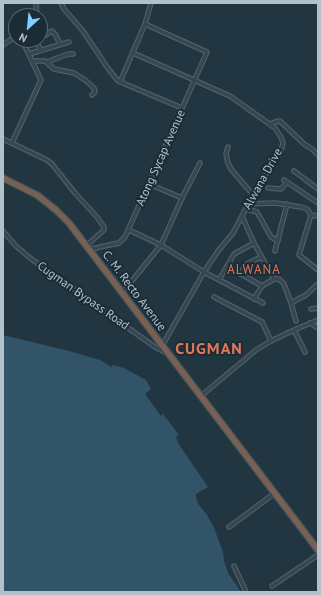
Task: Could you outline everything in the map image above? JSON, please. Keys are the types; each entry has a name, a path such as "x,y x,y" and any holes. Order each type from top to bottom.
{"highway":[{"name":"C. M. Recto Avenue","path":"3,178 37,195 56,210 71,226 318,550"}],"street":[{"path":"61,3 64,9 83,31 107,67 120,82 182,108"},
{"path":"120,82 145,24 151,3"},
{"name":"Atong Sycap Avenue","path":"87,248 122,241 129,230 207,52 145,24"},
{"path":"48,33 52,31 60,44"},
{"path":"29,54 69,42"},
{"path":"12,143 41,80 27,48"},
{"name":"Alwana Drive","path":"133,52 230,96 270,124 281,137 282,146 281,151 253,195 230,238 218,251 204,272 162,346"},
{"path":"47,62 68,54 74,54"},
{"path":"33,61 43,60 54,69 68,71 85,80 95,89 92,95"},
{"path":"270,124 280,121 318,155"},
{"path":"3,139 47,160 52,164 104,227 103,231 87,248"},
{"path":"228,147 226,154 231,169 253,195"},
{"path":"122,294 161,245 182,198 200,163"},
{"path":"294,170 318,189"},
{"path":"268,188 281,188 285,181 318,203"},
{"path":"149,184 182,198"},
{"path":"249,204 288,204 305,208 311,215 318,216"},
{"path":"275,251 288,204"},
{"path":"246,209 257,212 272,237 278,241"},
{"path":"311,215 298,253 300,257 318,270"},
{"path":"242,216 261,257 274,279"},
{"path":"129,230 161,245 204,272 263,303"},
{"name":"Cugman Bypass Road","path":"3,232 30,258 155,347 168,354"},
{"path":"219,280 234,254 254,243"},
{"path":"240,274 245,265 261,257"},
{"path":"227,266 262,286"},
{"path":"254,299 262,286 274,279 279,279 284,284 296,321"},
{"path":"291,303 306,295 318,284"},
{"path":"214,297 262,322 271,341"},
{"path":"311,309 318,308"},
{"path":"201,396 254,352 271,341 318,320"},
{"path":"310,323 318,328"},
{"path":"294,330 305,352"},
{"path":"229,527 275,494"},
{"path":"272,586 318,555"},
{"path":"234,566 246,592"}],"water":[{"path":"3,335 100,360 111,367 113,365 124,368 146,380 151,389 145,394 161,416 163,414 179,435 176,436 178,443 208,487 196,494 196,498 214,528 223,552 228,573 241,592 3,592"}],"district":[{"name":"ALWANA","path":"254,270"},
{"name":"CUGMAN","path":"209,349"}]}
